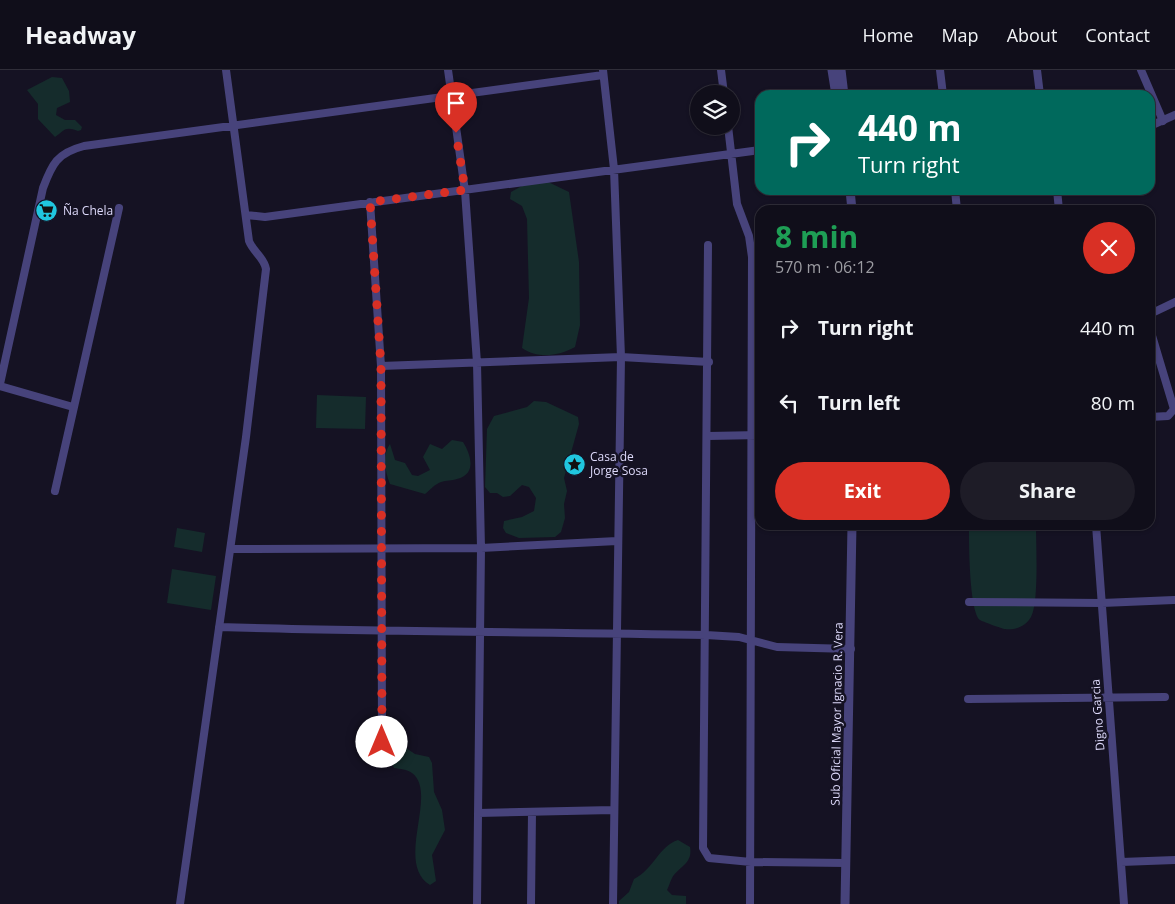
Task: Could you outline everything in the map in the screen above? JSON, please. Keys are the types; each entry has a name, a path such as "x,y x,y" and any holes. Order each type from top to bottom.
{"street":[{"path":"180,904 231,549 266,269 265,261 251,246 226,70"},
{"path":"448,70 465,190 477,363 481,548 477,904"},
{"path":"721,70 723,85"},
{"path":"832,70 835,90"},
{"path":"841,70 843,90"},
{"path":"940,70 942,90"},
{"path":"1037,70 1039,90"},
{"path":"1141,70 1150,90"},
{"path":"73,407 0,385 43,188 56,160 68,150 233,124 451,95 603,72 614,169 621,357 613,904"},
{"path":"1155,102 1163,121"},
{"path":"1155,124 1175,116"},
{"path":"729,135 737,204 749,236 752,257 755,390"},
{"path":"246,215 264,217 755,151"},
{"path":"370,202 381,366 382,742"},
{"path":"55,490 119,208"},
{"path":"708,245 708,436 703,848 709,858 751,862 846,863"},
{"path":"1155,312 1175,302"},
{"path":"1155,345 1174,409 1168,416 1155,417"},
{"path":"381,366 621,357 708,362"},
{"path":"708,436 755,435"},
{"path":"750,904 751,640 755,476"},
{"name":"Sub Oficial Mayor Ignacio R. Vera","path":"845,904 852,530"},
{"name":"Digno Garcia","path":"1096,530 1124,904"},
{"path":"231,549 481,548 617,541"},
{"path":"969,602 1102,603 1174,600"},
{"path":"219,627 381,632 480,631 706,635 739,637 777,646 851,649"},
{"path":"968,699 1165,697"},
{"path":"478,813 613,810"},
{"path":"531,904 532,812"},
{"path":"1121,862 1175,860"}],"green space":[{"path":"52,77 62,78 69,91 70,102 57,108 56,115 65,120 75,120 82,127 81,130 68,129 55,137 38,119 38,104 27,90"},
{"path":"544,180 569,192 579,262 580,325 575,347 548,355 535,354 522,348 529,298 527,219 522,206 510,199 511,192 529,182"},
{"path":"317,395 366,397 365,429 316,428"},
{"path":"534,401 546,402 578,417 579,424 564,478 567,491 564,504 565,518 561,532 555,537 519,538 506,533 503,528 504,521 522,517 534,511 536,498 529,487 522,485 510,496 503,497 497,493 490,493 485,487 487,429 494,416 527,407"},
{"path":"452,440 463,442 470,458 470,469 463,477 439,483 425,494 390,484 385,464 387,448 390,444 395,460 405,463 412,475 418,476 430,470 423,457 430,444 442,449"},
{"path":"177,528 205,533 202,552 174,547"},
{"path":"969,530 1036,530 1034,610 1029,620 1020,627 1003,629 980,620 976,614 970,575"},
{"path":"172,569 216,576 211,610 167,603"},
{"path":"397,742 415,754 429,757 432,763 434,792 442,810 445,830 432,855 436,881 430,885 420,875 416,861 421,796 419,783 412,773 394,768 388,755 390,745"},
{"path":"678,840 690,847 690,853 685,864 672,878 667,890 672,895 686,896 686,904 619,904 619,901 629,892 634,879 647,870 666,847"}],"place":[{"name":"Ña Chela","path":"47,211"},
{"name":"Casa de Jorge Sosa","path":"574,464"}],"route":[{"path":"382,742 381,366 370,202 465,190 456,133"}]}
